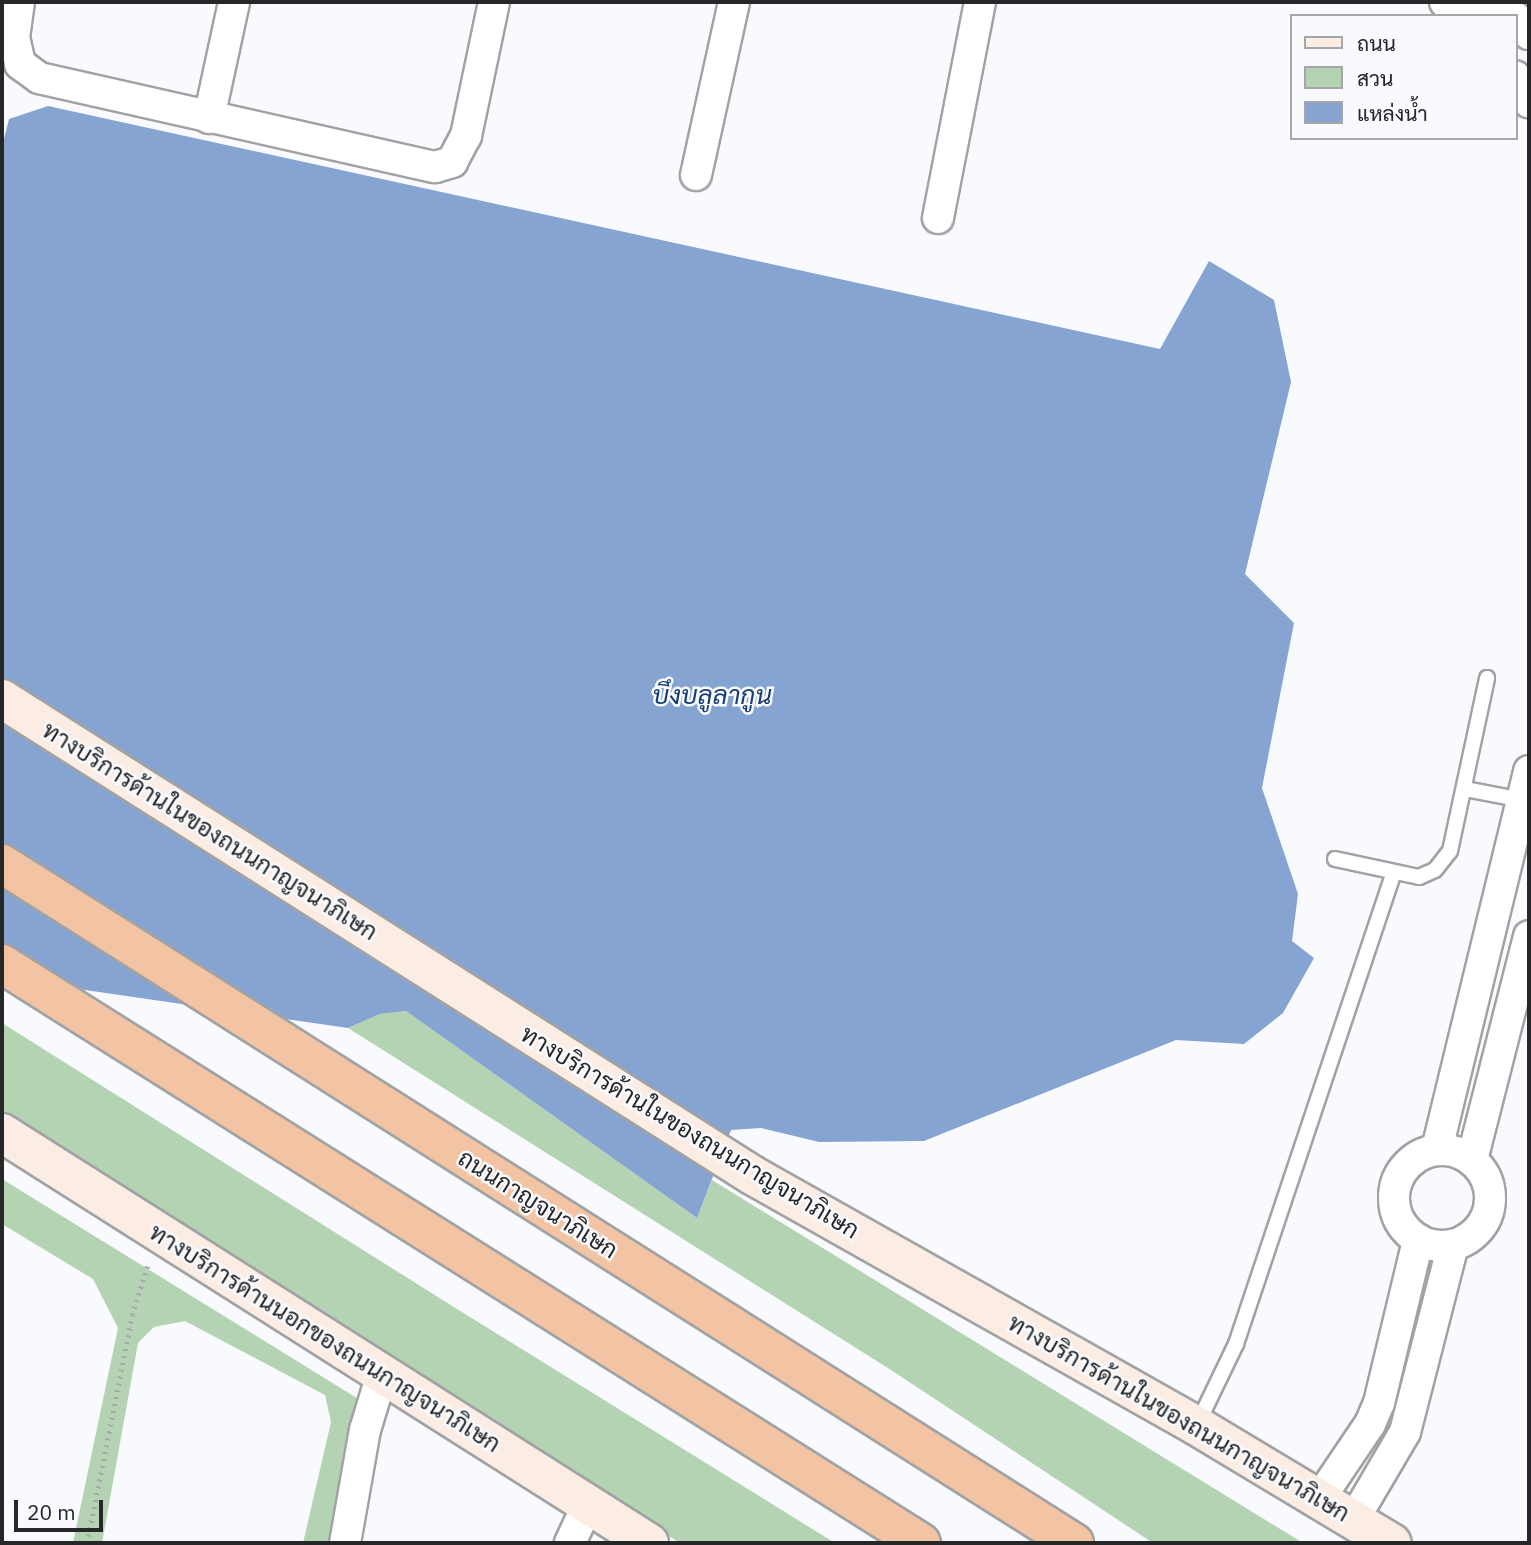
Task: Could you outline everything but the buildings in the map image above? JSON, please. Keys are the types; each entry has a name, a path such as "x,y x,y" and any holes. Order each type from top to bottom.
{"highway":[{"name":"ถนนกาญจนาภิเษก","path":"2,864 1074,1543"},
{"path":"2,964 921,1543"}],"main road":[{"name":"ทางบริการด้านในของถนนกาญจนาภิเษก","path":"2,699 752,1175 1320,1497 1392,1543"},
{"name":"ทางบริการด้านนอกของถนนกาญจนาภิเษก","path":"2,1133 649,1543"}],"street":[{"path":"19,2 14,37 20,64 39,78 401,162 435,167 452,162 466,136 494,2"},
{"path":"209,118 234,2"},
{"path":"696,176 734,2"},
{"path":"938,218 979,2"},
{"path":"1445,2 1463,14"},
{"path":"1517,80 1529,102"},
{"path":"1437,1149 1529,771"},
{"path":"1472,1160 1529,936"},
{"path":"1437,1149 1450,1150 1472,1160 1488,1183 1488,1212 1475,1233 1453,1245 1429,1245 1418,1240 1398,1217 1394,1203 1395,1188 1410,1161 1422,1153 1437,1149"},
{"path":"1320,1497 1370,1424 1379,1403 1418,1240"},
{"path":"1354,1519 1405,1432 1453,1245"},
{"path":"345,1543 365,1430 382,1374"},
{"path":"570,1543 588,1504"}],"lane":[{"path":"1335,859 1419,877 1435,870 1450,851 1487,678"},
{"path":"1465,789 1523,800"},
{"path":"1196,1426 1236,1344 1394,873"}],"path":[{"path":"87,1543 132,1315 158,1232"}],"green space":[{"path":"406,1011 697,1218 712,1180 1303,1543 1153,1543 891,1370 348,1028 380,1014"},
{"path":"2,1023 835,1543 680,1543 2,1113"},
{"path":"2,1179 386,1416 357,1543 303,1543 331,1422 325,1395 185,1321 154,1327 138,1343 102,1543 73,1543 118,1328 93,1279 2,1224"}],"water":[{"name":"บึงบลูลากูน","path":"48,106 1160,349 1209,261 1274,300 1291,382 1245,574 1294,623 1262,788 1298,894 1292,941 1314,958 1283,1013 1244,1044 1176,1040 924,1141 819,1142 761,1128 731,1130 697,1218 406,1011 380,1014 348,1028 2,978 2,147 9,119"}]}
